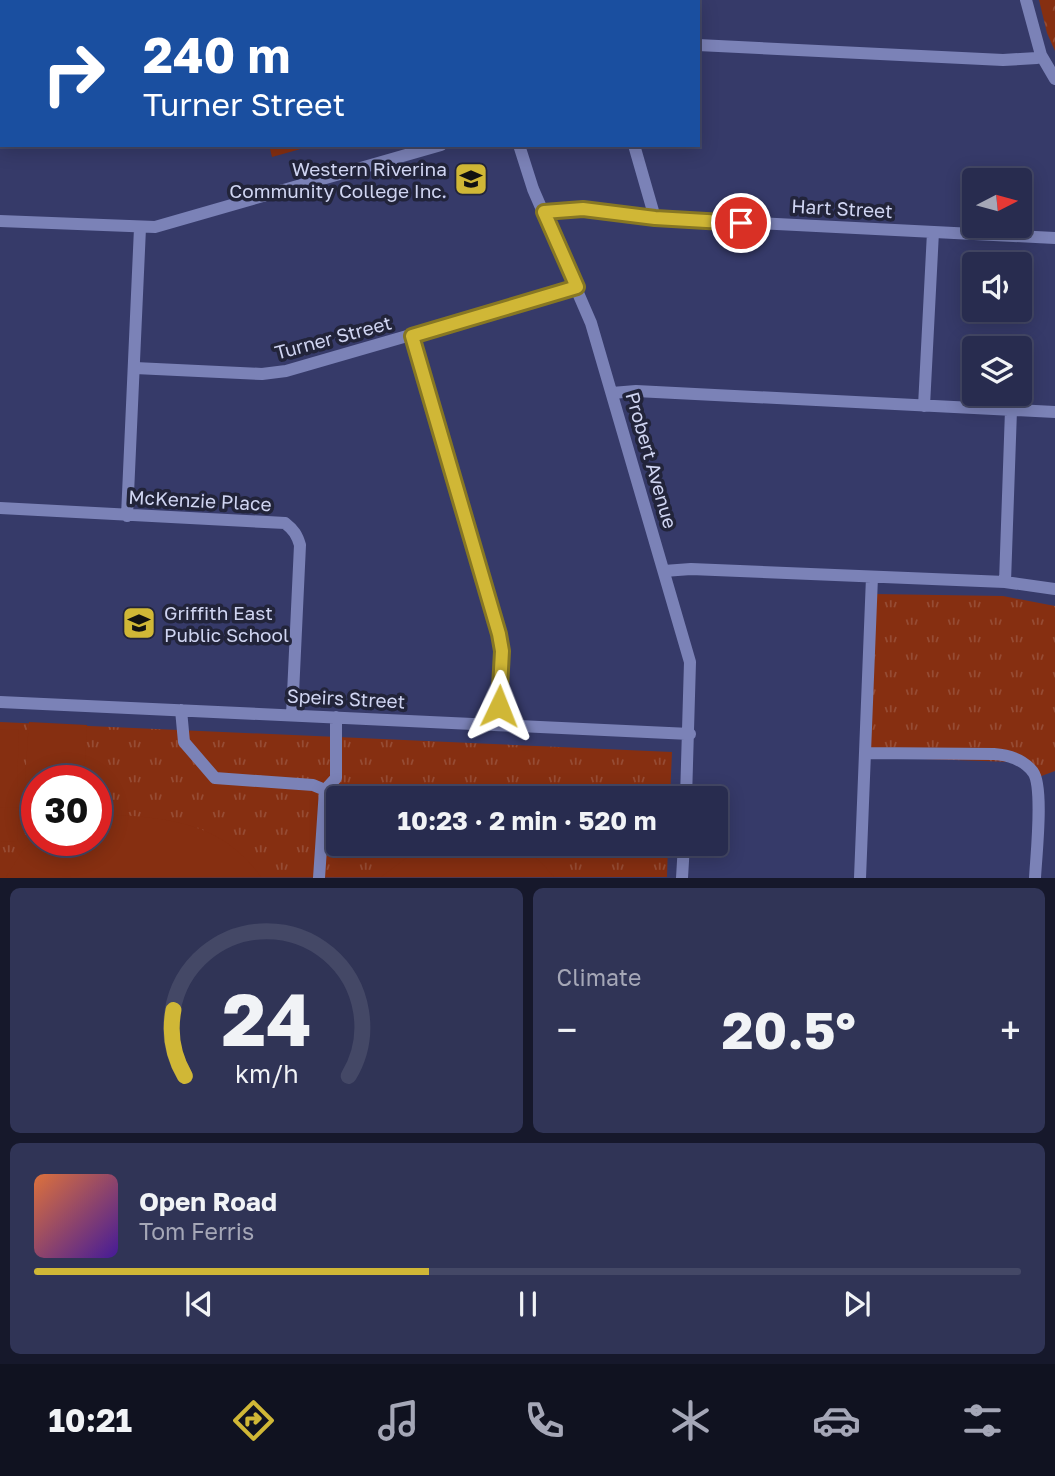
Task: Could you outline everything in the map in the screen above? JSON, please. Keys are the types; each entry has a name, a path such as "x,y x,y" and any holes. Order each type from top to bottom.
{"street":[{"path":"1026,0 1041,55 1055,79"},
{"path":"700,45 980,59 1021,59 1041,55"},
{"path":"0,221 155,227 434,147"},
{"name":"Probert Avenue","path":"520,147 591,323 690,662 687,786"},
{"path":"635,147 655,218"},
{"name":"Hart Street","path":"544,212 583,209 655,218 1055,238"},
{"path":"127,516 140,228"},
{"path":"924,406 933,232"},
{"name":"Turner Street","path":"135,368 274,373 577,287"},
{"path":"412,336 499,634 502,651 498,725"},
{"path":"612,393 636,391 1055,412"},
{"path":"1004,582 1012,410"},
{"name":"McKenzie Place","path":"0,509 285,523 293,529 300,545 292,715"},
{"path":"664,571 691,569 1004,582 1055,589"},
{"path":"860,877 872,577"},
{"name":"Speirs Street","path":"0,702 690,734"},
{"path":"181,710 184,742 215,778 313,785 325,790"},
{"path":"319,877 325,790 336,778 335,717"},
{"path":"866,753 993,754 1005,755 1023,763 1036,778 1038,789 1035,877"},
{"path":"682,877 683,856"}],"green space":[{"path":"1039,0 1055,0 1055,51 1047,33"},
{"path":"270,147 308,147 272,157"},
{"path":"874,594 1003,596 1055,606 1055,771 1036,778 1013,762 865,757"},
{"path":"0,722 672,752 671,786 326,786 326,856 668,856 667,877 0,878"},
{"path":"29,722 87,725 85,765 26,765"},
{"path":"0,729 19,730 17,788 0,788"},
{"path":"0,807 19,808 17,842 0,841"},
{"path":"112,815 166,820 208,832 245,858 261,877 6,877 21,853 21,856 112,856"},
{"path":"409,856 532,856 554,877 381,877"}],"place":[{"name":"Western Riverina Community College Inc.","path":"471,179"},
{"name":"Griffith East Public School","path":"139,623"}],"route":[{"path":"499,706 502,651 499,634 412,336 577,287 544,212 583,209 655,218 741,223"}]}
